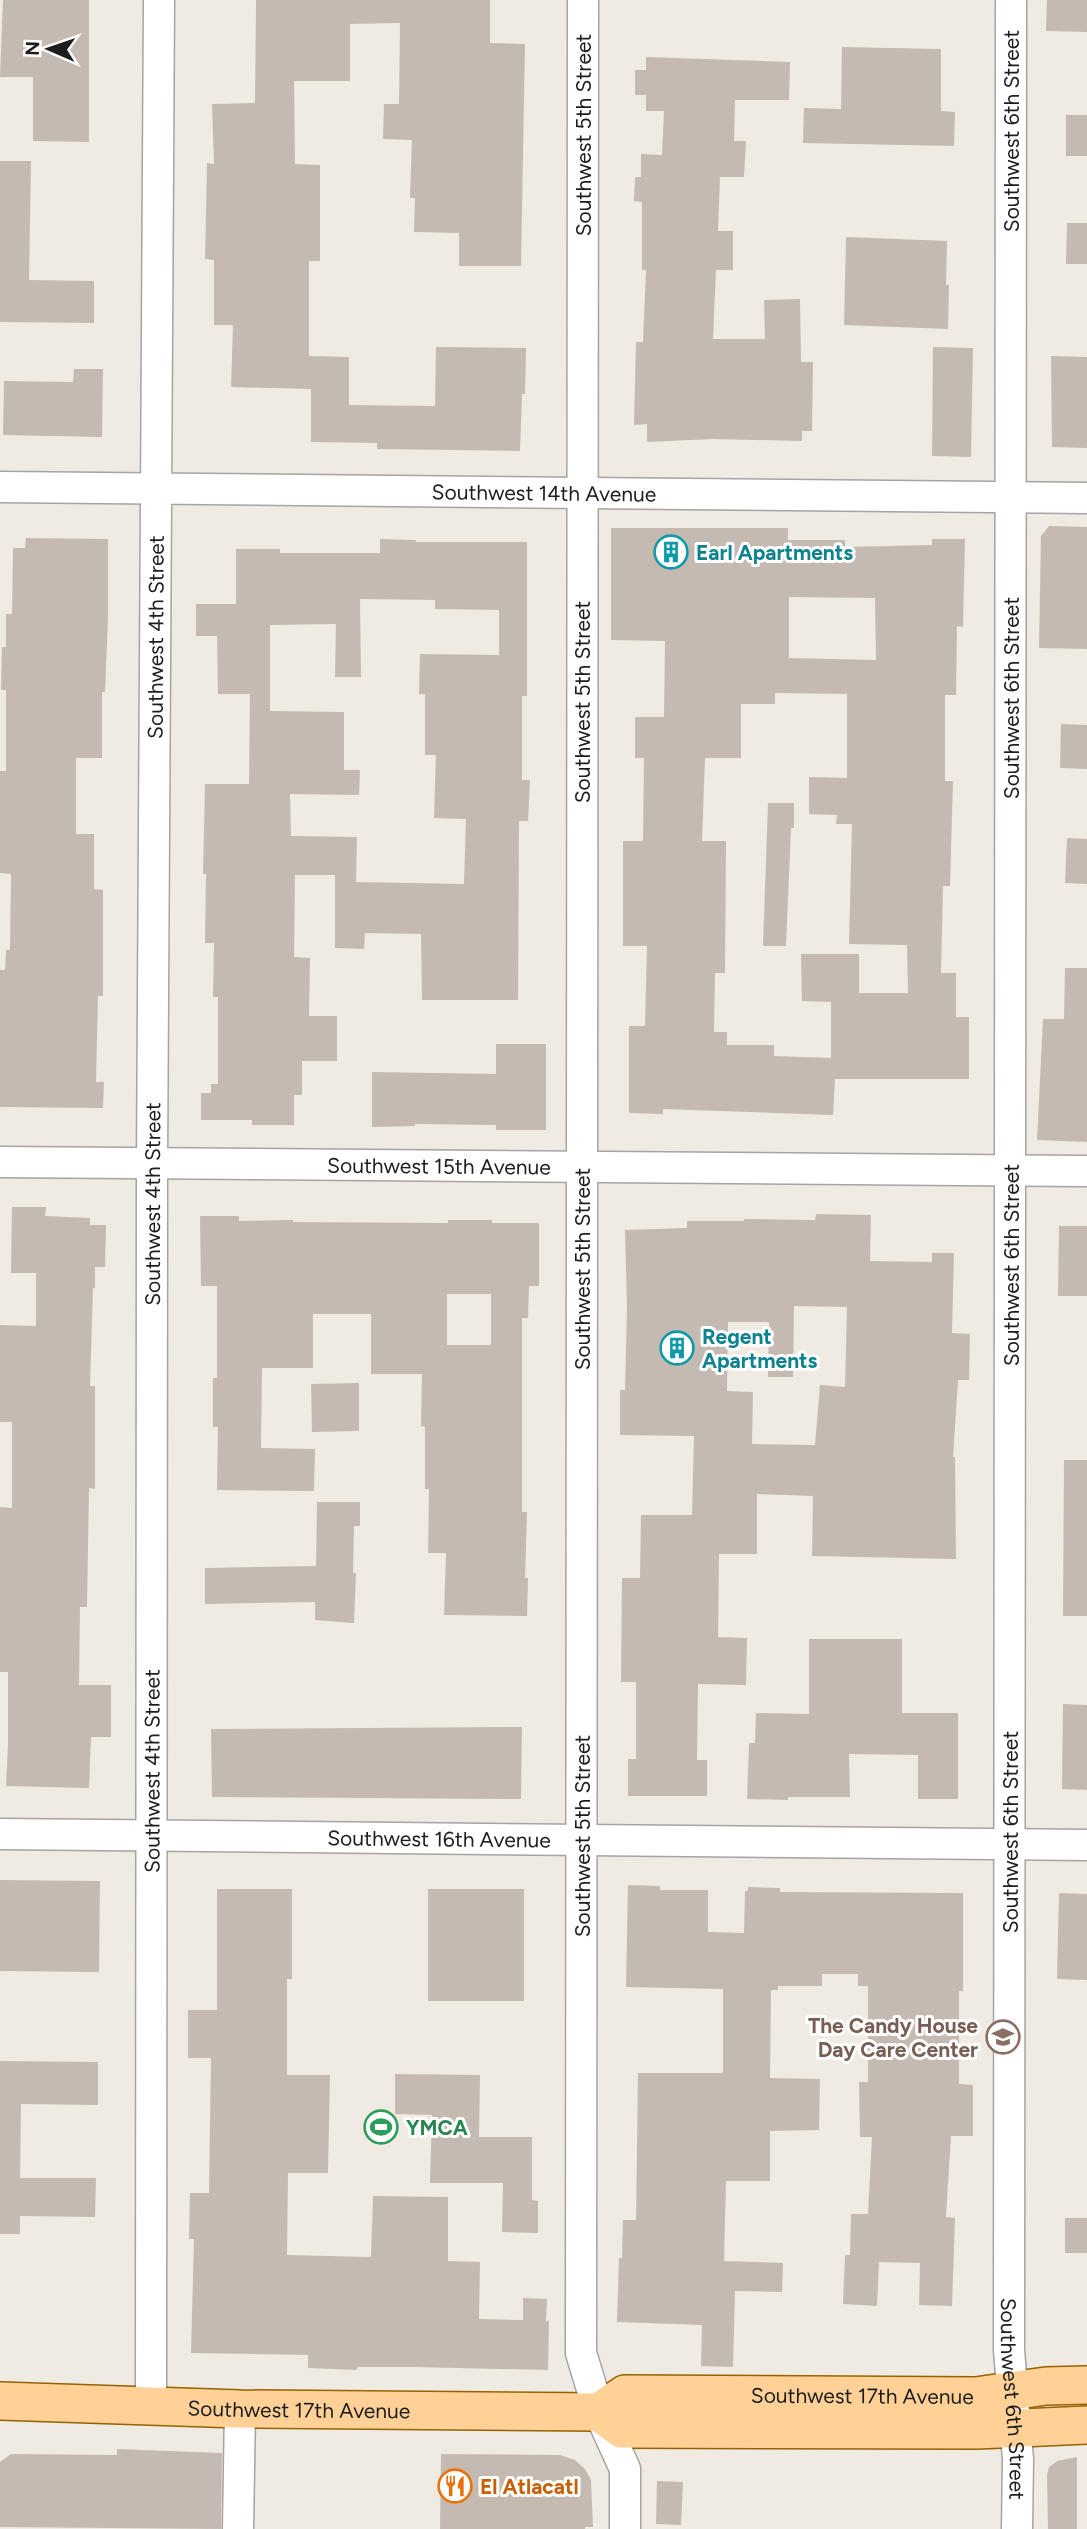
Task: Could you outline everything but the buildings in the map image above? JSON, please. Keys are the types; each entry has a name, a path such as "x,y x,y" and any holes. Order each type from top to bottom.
{"main road":[{"name":"Southwest 17th Avenue","path":"0,2401 240,2409 598,2412 625,2394 964,2396 1046,2386 1087,2385"},
{"name":"Southwest 17th Avenue","path":"598,2412 622,2429 1016,2428 1087,2425"}],"street":[{"name":"Southwest 4th Street","path":"151,2406 152,1164 159,0"},
{"name":"Southwest 5th Street","path":"583,0 580,2353 598,2412 625,2469 625,2529"},
{"name":"Southwest 6th Street","path":"1011,0 1009,2350 1016,2428 1017,2529"},
{"name":"Southwest 14th Avenue","path":"0,487 1087,498"},
{"name":"Southwest 15th Avenue","path":"0,1162 1087,1171"},
{"name":"Southwest 16th Avenue","path":"0,1834 1087,1845"},
{"path":"238,2529 240,2409"}],"place":[{"name":"Earl Apartments","path":"671,552"},
{"name":"Regent Apartments","path":"677,1348"},
{"name":"The Candy House Day Care Center","path":"1003,2037"},
{"name":"YMCA","path":"381,2127"},
{"name":"El Atlacatl","path":"455,2486"}]}
